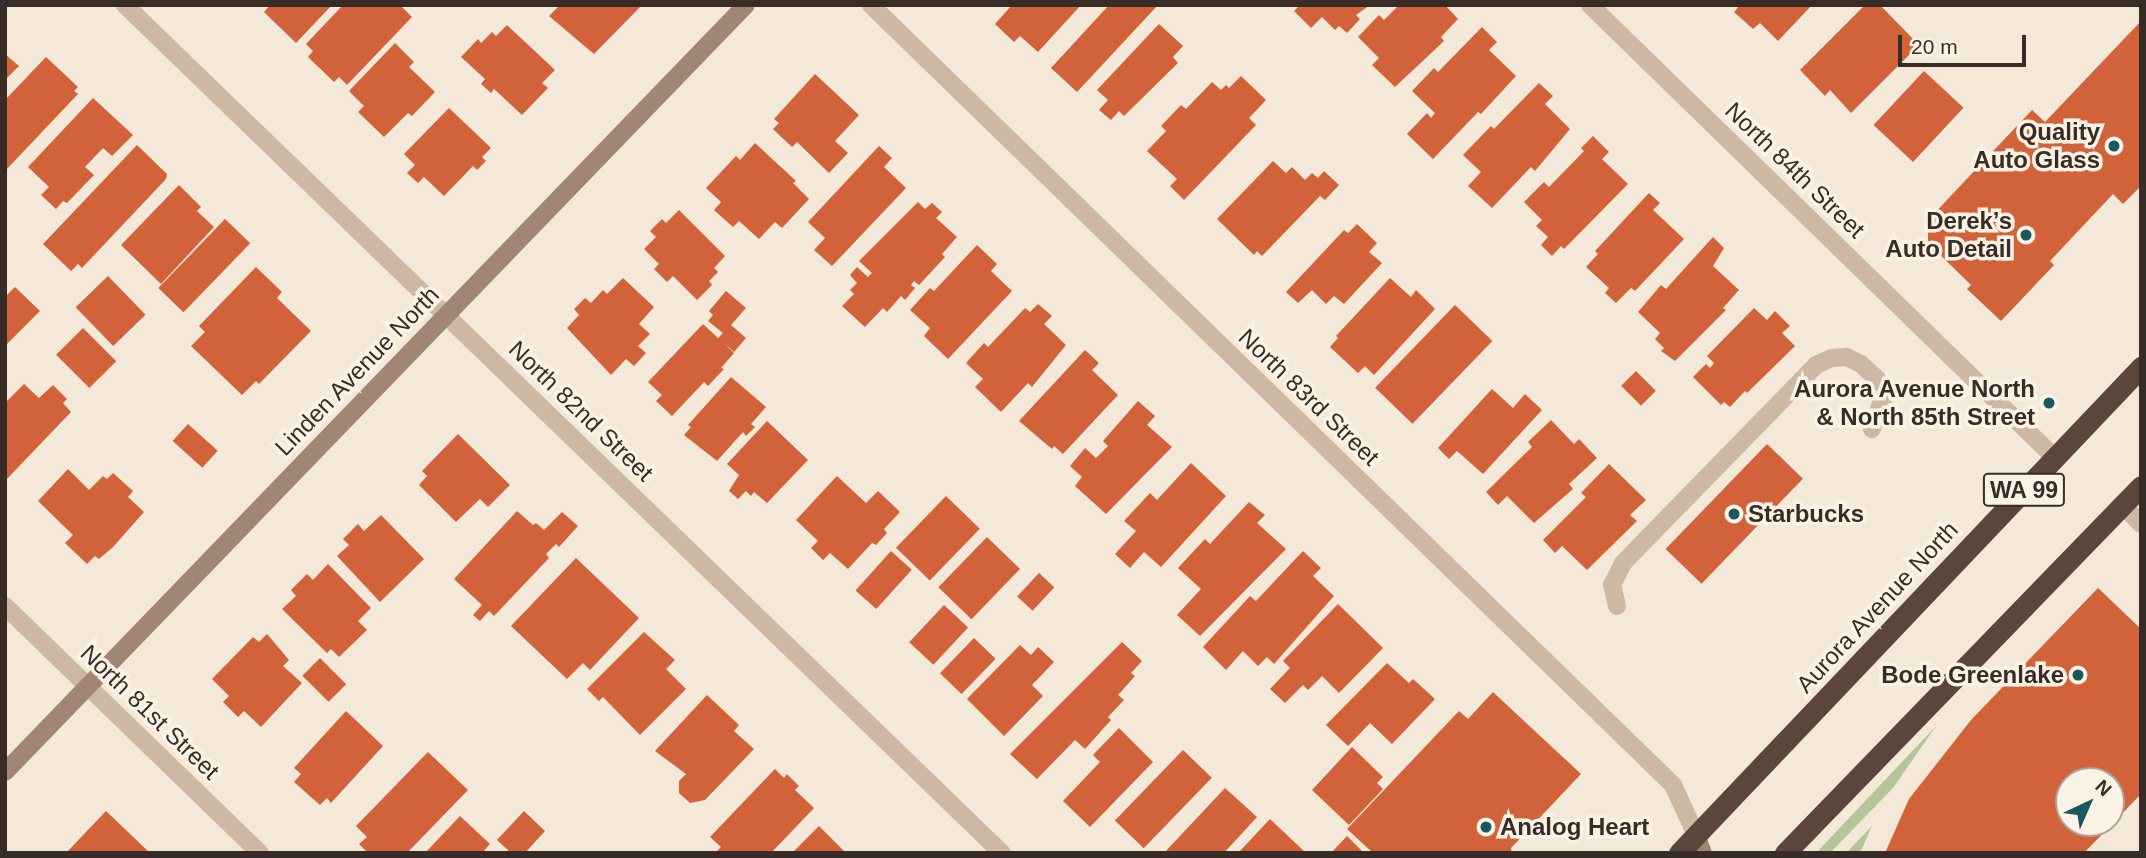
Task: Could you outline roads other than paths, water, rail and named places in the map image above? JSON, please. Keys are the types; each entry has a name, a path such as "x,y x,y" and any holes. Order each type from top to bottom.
{"highway":[{"name":"Aurora Avenue North","path":"1679,853 1700,844 2141,367"},
{"path":"1785,853 2141,486"}],"street":[{"name":"North 82nd Street","path":"125,5 1002,853"},
{"name":"Linden Avenue North","path":"5,772 746,5"},
{"name":"North 83rd Street","path":"871,5 1673,785 1700,844"},
{"name":"North 84th Street","path":"1590,5 2055,458"},
{"path":"1617,607 1612,585 1623,563 1816,365 1832,358 1847,357 1861,364 1877,379 1884,398 1872,429"},
{"path":"2122,505 2141,524"},
{"name":"North 81st Street","path":"5,606 261,853"}],"place":[{"name":"Quality Auto Glass","path":"2114,146"},
{"name":"Derek’s Auto Detail","path":"2026,235"},
{"name":"Aurora Avenue North & North 85th Street","path":"2049,403"},
{"name":"Starbucks","path":"1734,514"},
{"name":"Bode Greenlake","path":"2078,675"},
{"name":"Analog Heart","path":"1486,827"}]}
